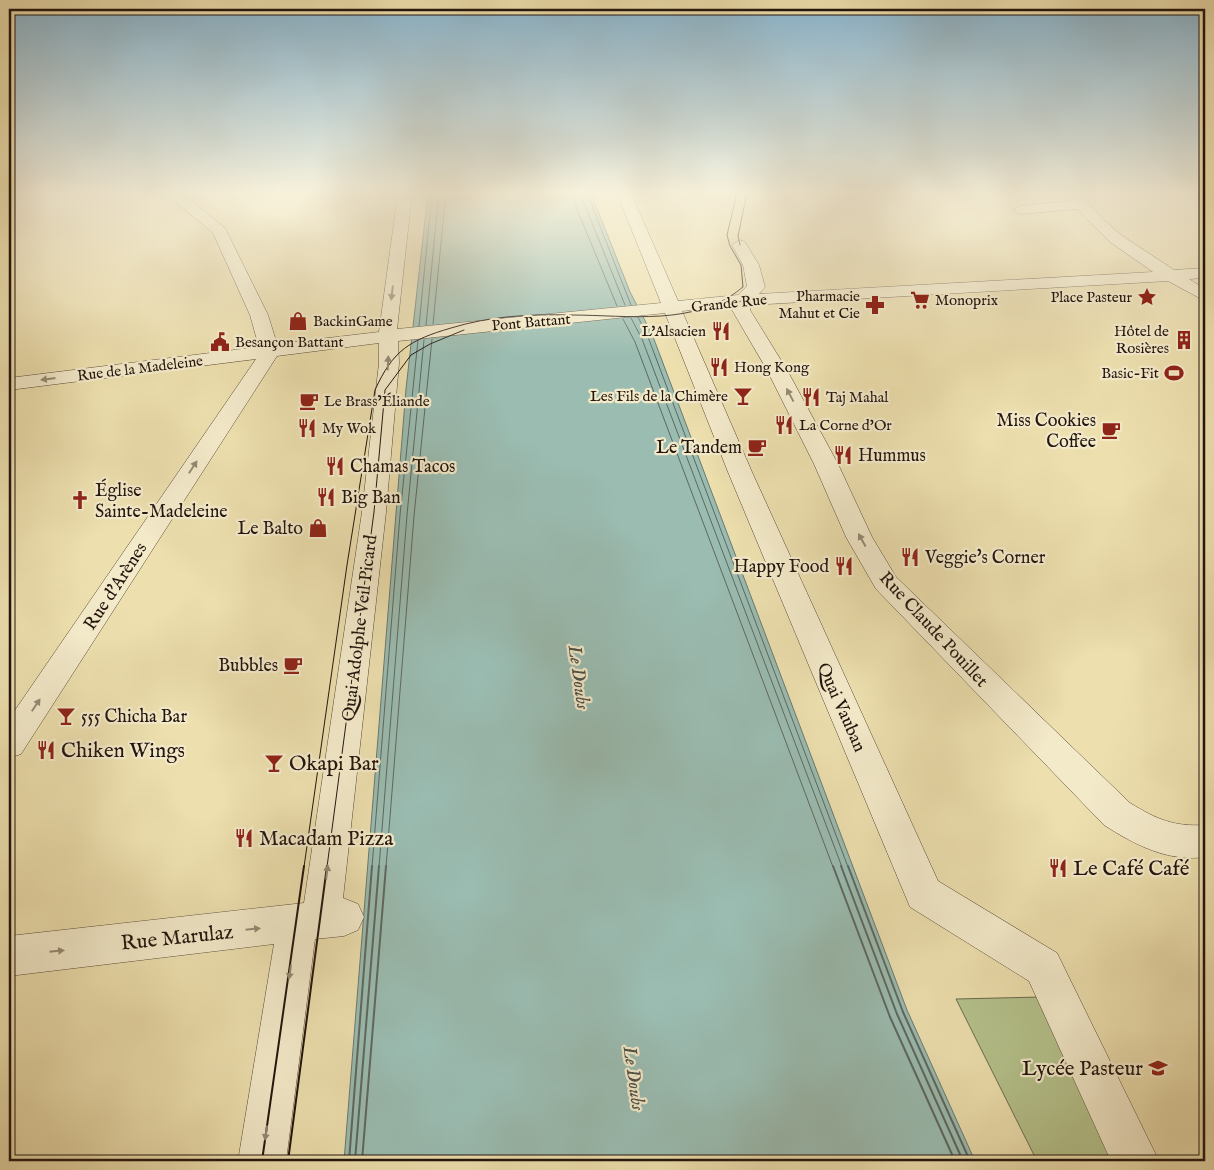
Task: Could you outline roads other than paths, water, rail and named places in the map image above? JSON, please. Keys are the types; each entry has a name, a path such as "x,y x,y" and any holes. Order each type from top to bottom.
{"street":[{"path":"228,248 259,315 270,352"},
{"name":"Quai Adolphe Veil Picard","path":"262,1161 321,920 374,512 389,363 388,322 398,248"},
{"name":"Quai Vauban","path":"644,248 667,309 924,894 1043,967 1134,1161"},
{"path":"741,248 751,265 756,287 742,300"},
{"path":"1130,248 1171,276 1205,296"},
{"name":"Grande Rue","path":"667,309 742,300 1205,273"},
{"name":"Rue Claude Pouillet","path":"742,300 741,310 777,370 826,464 859,537 886,583 1117,814 1147,833 1187,842 1205,841"},
{"name":"Pont Battant","path":"388,336 667,309"},
{"name":"Rue de la Madeleine","path":"9,384 388,336"},
{"name":"Rue d'Arènes","path":"9,745 270,352"},
{"name":"Rue Marulaz","path":"9,956 321,920"}],"water":[{"name":"Le Doubs","path":"422,248 613,248 630,292 652,334 907,1010 975,1161 344,1161 406,389"}],"tram line":[{"path":"304,867 347,565 375,390 389,365 404,348 424,337 480,321 540,315 661,316 704,308 724,300 743,287 741,265 731,248"},
{"path":"724,309 743,300"},
{"path":"327,867 374,512 385,390 411,355 430,344 464,330"},
{"path":"262,1161 304,866"},
{"path":"288,1161 327,866"}],"place":[{"name":"Place Pasteur","path":"1147,297"},
{"name":"Monoprix","path":"920,300"},
{"name":"Pharmacie Mahut et Cie","path":"875,305"},
{"name":"BackinGame","path":"298,321"},
{"name":"L'Alsacien","path":"721,331"},
{"name":"Hôtel de Rosières","path":"1184,340"},
{"name":"Besançon Battant","path":"220,342"},
{"name":"Hong Kong","path":"719,367"},
{"name":"Basic-Fit","path":"1174,373"},
{"name":"Les Fils de la Chimère","path":"743,396"},
{"name":"Taj Mahal","path":"811,397"},
{"name":"Le Brass’Éliande","path":"309,401"},
{"name":"La Corne d'Or","path":"784,425"},
{"name":"My Wok","path":"307,428"},
{"name":"Miss Cookies Coffee","path":"1111,430"},
{"name":"Le Tandem","path":"757,447"},
{"name":"Hummus","path":"843,455"},
{"name":"Chamas Tacos","path":"335,466"},
{"name":"Big Ban","path":"326,497"},
{"name":"Église Sainte-Madeleine","path":"80,500"},
{"name":"Le Balto","path":"318,528"},
{"name":"Veggie's Corner","path":"910,557"},
{"name":"Happy Food","path":"844,566"},
{"name":"Bubbles","path":"293,665"},
{"name":"555 Chicha Bar","path":"66,716"},
{"name":"Chiken Wings","path":"46,750"},
{"name":"Okapi Bar","path":"274,763"},
{"name":"Macadam Pizza","path":"244,838"},
{"name":"Le Café Café","path":"1058,868"},
{"name":"Lycée Pasteur","path":"1158,1068"}]}
